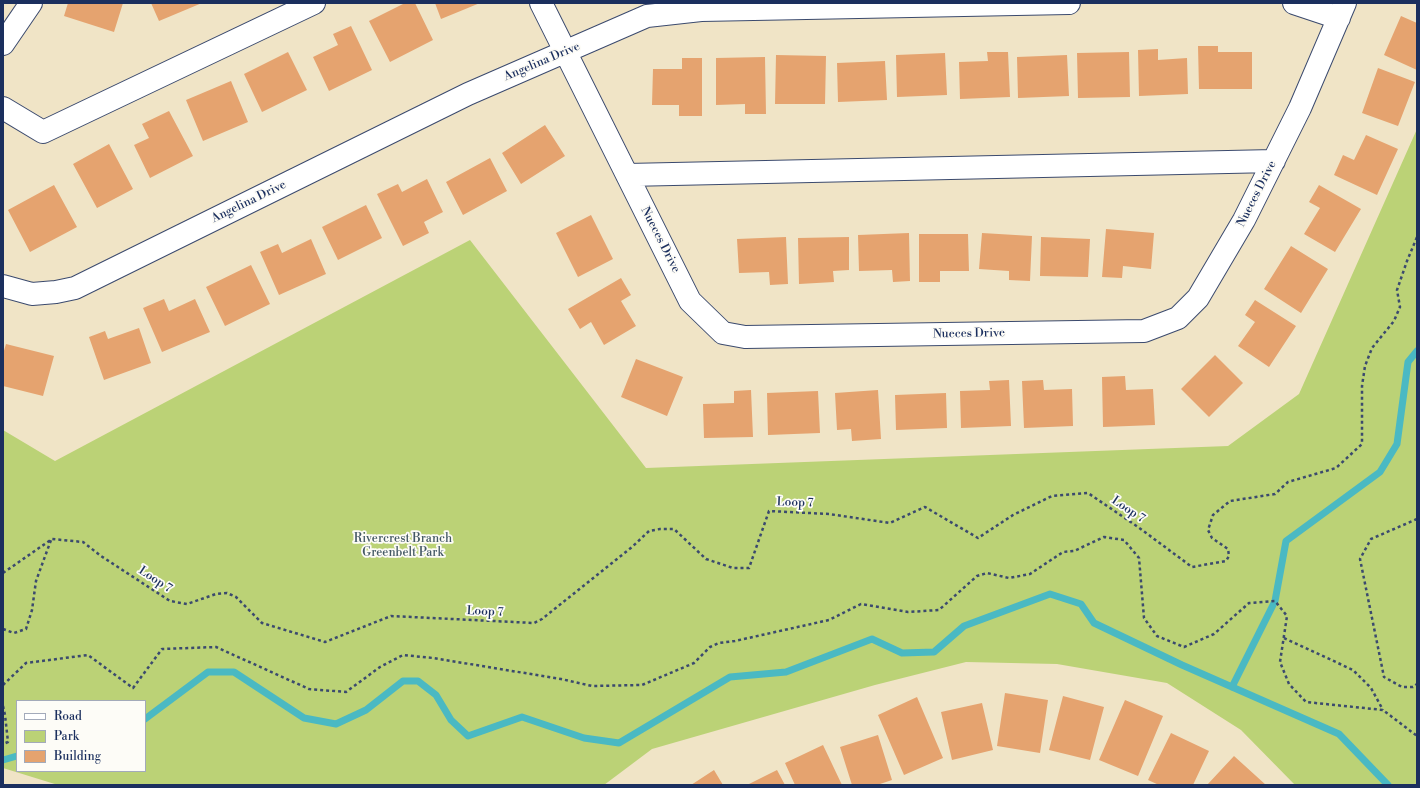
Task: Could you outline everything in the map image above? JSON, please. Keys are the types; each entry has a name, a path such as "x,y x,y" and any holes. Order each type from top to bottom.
{"street":[{"path":"3,44 31,3"},
{"path":"3,108 43,132 314,3"},
{"name":"Nueces Drive","path":"541,3 690,301 723,333 745,337 1144,331 1178,318 1198,298 1244,220 1300,108 1342,10"},
{"name":"Angelina Drive","path":"3,286 32,294 56,292 75,288 468,94 647,16 700,10 1069,3"},
{"path":"1294,3 1342,10"},
{"path":"627,175 1274,161"}],"path":[{"name":"Loop 7","path":"52,539 83,542 101,556 170,601 187,604 216,594 227,593 236,597 262,623 325,642 391,616 534,623 548,615 632,547 649,531 660,529 674,530 706,559 732,568 750,568 769,511 829,514 890,523 925,507 978,538 1013,515 1052,496 1088,493 1138,527 1192,567 1226,561 1229,556 1228,549 1212,538 1208,530 1213,515 1230,502 1274,494 1288,482 1336,468 1362,444 1362,386 1365,366 1372,348 1394,321 1400,307 1397,290 1417,237"},
{"path":"1417,519 1371,539 1360,559 1384,677 1402,687 1413,687 1417,684"},
{"path":"3,685 26,663 88,655 133,688 162,649 216,647 309,689 346,692 380,667 403,655 433,658 561,678 592,686 642,685 694,663 710,648 719,643 735,641 829,620 860,604 908,612 939,610 977,576 987,573 1009,578 1030,574 1063,552 1074,551 1104,537 1124,540 1139,558 1144,618 1157,636 1184,647 1214,634 1249,604 1275,601 1287,616 1280,662 1289,684 1306,702 1383,710"},
{"path":"3,573 52,539"},
{"path":"3,629 14,633 26,629 32,610 36,581 52,539"},
{"path":"1284,638 1353,670 1371,688 1383,710 1417,736"},
{"path":"3,706 8,742 3,744"}],"green space":[{"name":"Rivercrest Branch Greenbelt Park","path":"1417,129 1417,785 1295,785 1241,730 1167,683 1057,664 966,662 875,685 652,749 604,785 58,785 3,768 3,430 55,461 470,240 646,468 1228,446 1299,394"}],"building":[{"path":"68,3 123,3 114,32 64,16"},
{"path":"151,3 202,3 159,21"},
{"path":"405,3 415,3 433,40 390,62 369,21"},
{"path":"435,3 480,3 441,19"},
{"path":"1401,16 1417,23 1417,70 1384,55"},
{"path":"351,26 372,70 329,91 313,57 338,45 333,34"},
{"path":"1198,46 1218,46 1218,52 1252,52 1252,89 1199,89"},
{"path":"1158,49 1158,60 1187,58 1188,94 1139,96 1138,50"},
{"path":"288,52 307,90 262,112 244,74"},
{"path":"987,52 1008,52 1010,97 960,99 959,62 988,61"},
{"path":"1129,52 1130,97 1078,98 1077,53"},
{"path":"945,53 947,95 897,97 896,55"},
{"path":"776,55 826,56 825,104 775,104"},
{"path":"1067,55 1069,96 1018,98 1017,57"},
{"path":"765,57 766,114 745,114 745,104 716,105 716,58"},
{"path":"682,58 702,58 702,116 679,116 679,105 652,105 653,69 682,69"},
{"path":"885,61 887,100 838,102 837,63"},
{"path":"1378,68 1415,82 1398,126 1362,113"},
{"path":"231,81 248,122 203,141 186,100"},
{"path":"169,111 193,156 150,178 134,145 149,138 142,124"},
{"path":"545,125 565,156 521,184 502,153"},
{"path":"1366,135 1398,149 1377,195 1334,175 1343,155 1354,160"},
{"path":"109,144 133,189 97,208 73,164"},
{"path":"490,158 507,191 463,215 446,182"},
{"path":"427,179 443,212 424,222 429,233 403,246 377,194 398,184 402,192"},
{"path":"54,185 77,227 30,252 8,210"},
{"path":"1319,185 1361,209 1335,252 1304,234 1320,208 1309,202"},
{"path":"366,205 382,238 338,260 322,227"},
{"path":"591,215 613,259 578,277 556,233"},
{"path":"1106,229 1154,233 1151,269 1123,266 1122,278 1102,277"},
{"path":"909,233 910,281 893,282 892,270 859,271 858,235"},
{"path":"982,233 1032,236 1030,281 1009,280 1009,271 979,269"},
{"path":"919,234 968,234 969,271 940,271 940,282 919,282"},
{"path":"786,237 788,284 770,285 769,272 739,273 737,239"},
{"path":"849,237 849,270 833,271 834,282 799,284 798,238"},
{"path":"1041,237 1090,239 1088,277 1040,276"},
{"path":"311,239 326,274 279,295 260,252 278,244 282,253"},
{"path":"1291,246 1328,269 1301,313 1264,289"},
{"path":"251,265 270,304 225,326 206,287"},
{"path":"621,278 631,295 621,301 636,326 604,345 591,322 580,329 568,309"},
{"path":"164,299 169,311 195,299 210,332 162,352 143,308"},
{"path":"1255,300 1296,326 1269,367 1238,346 1255,322 1245,315"},
{"path":"139,328 151,363 104,380 89,337 105,331 108,339"},
{"path":"6,344 54,356 43,396 3,386 3,354"},
{"path":"1215,355 1243,383 1209,417 1181,389"},
{"path":"636,359 683,377 667,416 621,397"},
{"path":"1125,376 1126,390 1153,389 1155,425 1103,427 1102,377"},
{"path":"1009,380 1011,426 961,428 960,391 990,390 989,381"},
{"path":"1043,380 1044,390 1072,389 1073,426 1024,428 1022,381"},
{"path":"751,390 753,437 704,438 703,404 734,403 734,391"},
{"path":"878,390 881,439 852,441 851,429 837,430 835,393"},
{"path":"818,391 820,433 768,435 767,393"},
{"path":"946,393 947,428 896,430 895,395"},
{"path":"1005,693 1048,700 1040,753 997,746"},
{"path":"1063,696 1104,707 1090,760 1049,750"},
{"path":"917,697 943,758 904,775 878,715"},
{"path":"1125,700 1163,716 1138,776 1099,760"},
{"path":"982,703 993,750 952,760 941,712"},
{"path":"1171,733 1209,751 1193,785 1159,785 1148,780"},
{"path":"878,735 892,780 877,785 852,785 840,747"},
{"path":"823,745 842,785 795,785 785,763"},
{"path":"1234,756 1266,785 1207,785"},
{"path":"714,770 723,785 691,785"},
{"path":"777,770 785,785 747,785"}],"waterway":[{"path":"1232,687 1275,601 1286,541 1380,472 1397,444 1408,362 1417,351"},
{"path":"146,718 208,672 234,672 304,718 336,724 366,710 403,681 418,681 436,695 451,720 468,736 522,717 584,738 619,743 730,677 786,672 872,639 902,653 934,652 964,626 1050,594 1081,604 1094,623 1182,665 1339,734 1388,785"},
{"path":"3,760 16,756"}]}
